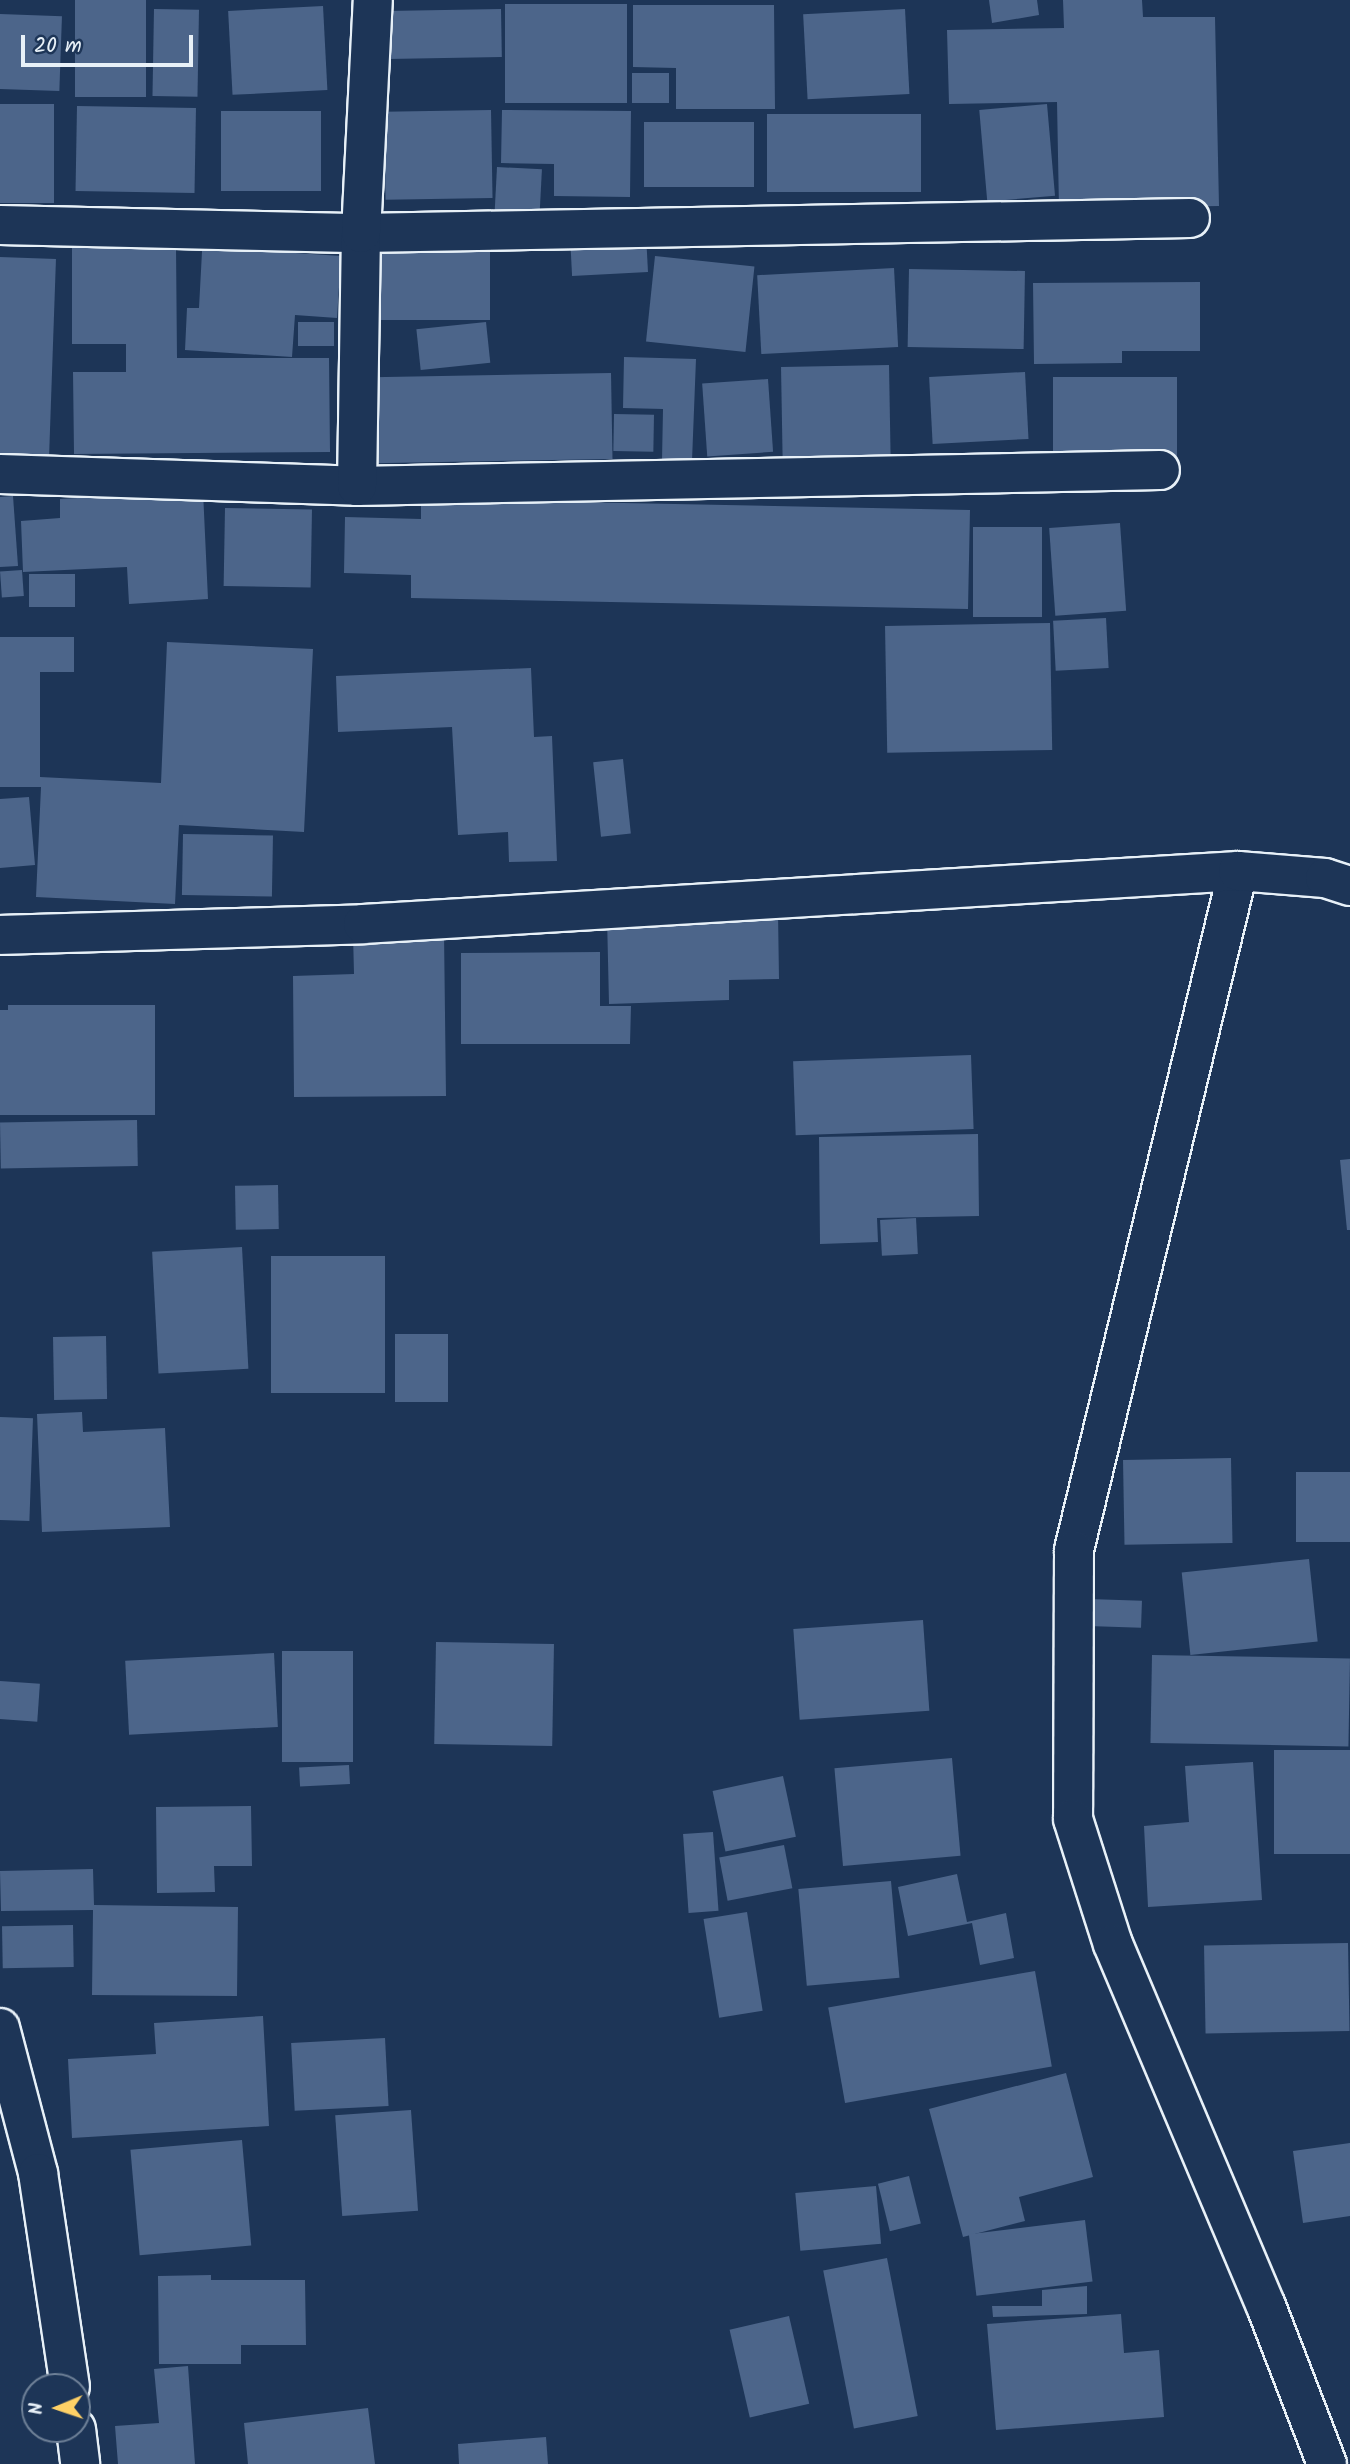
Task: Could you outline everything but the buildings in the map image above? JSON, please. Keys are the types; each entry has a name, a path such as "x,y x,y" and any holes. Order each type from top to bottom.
{"street":[{"path":"357,486 361,233 373,0"},
{"path":"0,225 361,233 1190,218"},
{"path":"0,474 357,486 1160,470"},
{"path":"0,936 377,923 1238,871 1325,878 1350,886"},
{"path":"1238,871 1074,1550 1073,1819 1112,1944 1327,2464"},
{"path":"0,2028 37,2173 67,2373"},
{"path":"78,2443 80,2464"}]}
